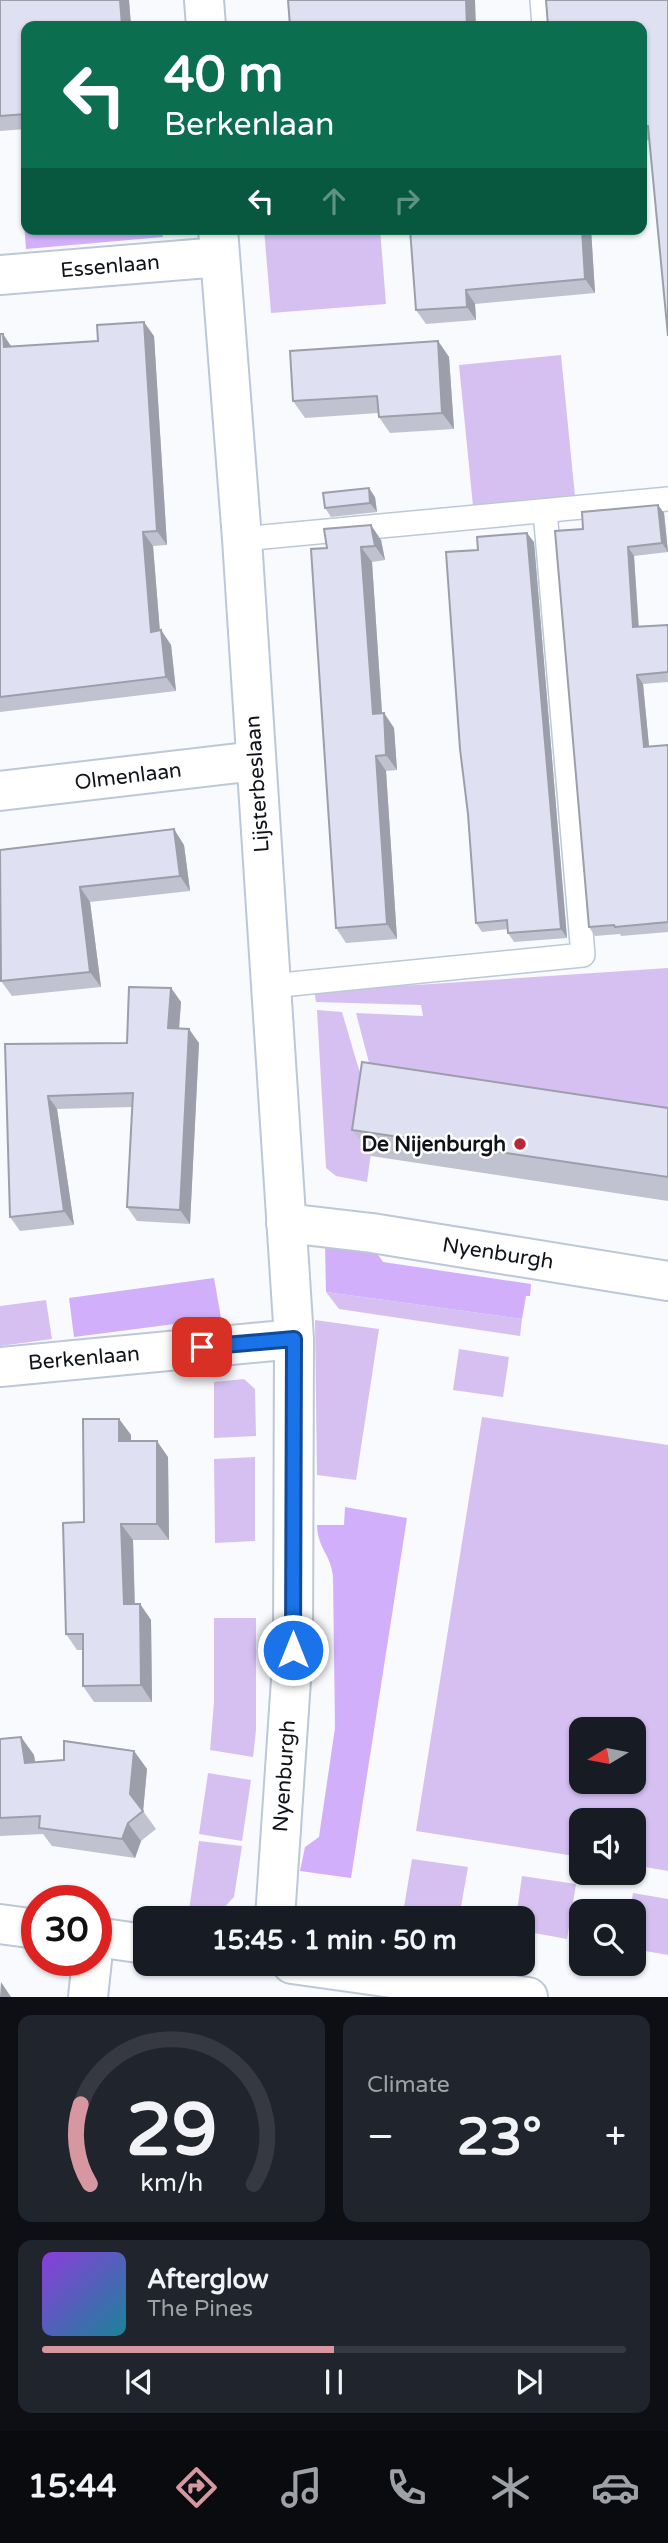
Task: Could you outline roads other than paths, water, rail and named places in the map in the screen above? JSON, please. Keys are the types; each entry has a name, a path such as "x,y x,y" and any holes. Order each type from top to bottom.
{"street":[{"path":"204,0 206,21"},
{"name":"Essenlaan","path":"0,275 219,243"},
{"name":"Lijsterbeslaan","path":"219,243 242,538 294,1339"},
{"name":"Olmenlaan","path":"0,791 255,761"},
{"name":"Nyenburgh","path":"286,1223 372,1233 668,1281"},
{"name":"Nyenburgh","path":"276,1906 293,1650 294,1339"},
{"name":"Berkenlaan","path":"0,1367 294,1339"},
{"path":"0,1924 21,1927"},
{"path":"112,1939 133,1942"},
{"path":"88,1997 90,1976"},
{"path":"369,1976 478,1993 528,1997"}],"lane":[{"path":"542,0 544,21"},
{"path":"242,538 668,499"},
{"path":"271,986 583,955 545,511"}],"place":[{"name":"De Nijenburgh","path":"520,1144"}]}
